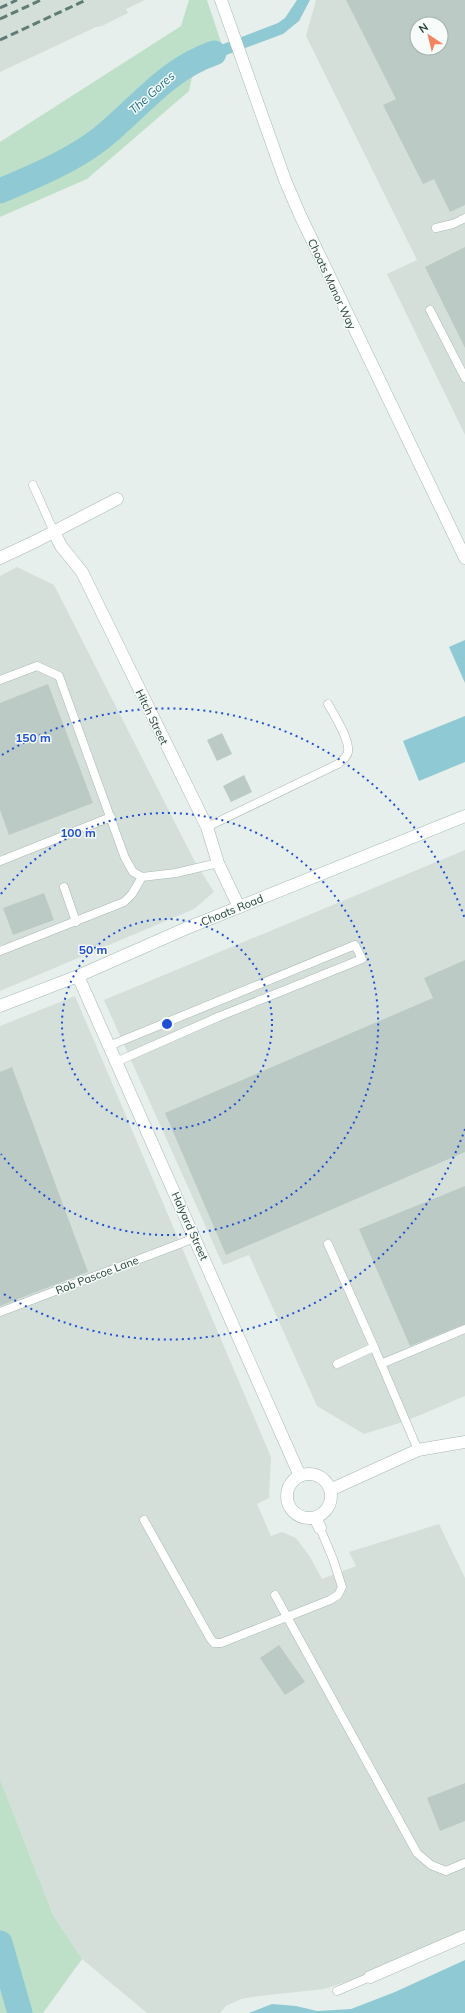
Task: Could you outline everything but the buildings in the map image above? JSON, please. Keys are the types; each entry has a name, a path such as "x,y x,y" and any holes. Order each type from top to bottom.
{"street":[{"name":"Choats Manor Way","path":"221,0 283,173 300,215 465,558"},
{"path":"0,558 117,499"},
{"name":"Hitch Street","path":"54,532 61,546 82,572 207,827 218,863 239,907"},
{"name":"Choats Road","path":"0,1006 78,976 239,907 465,816"},
{"name":"Halyard Street","path":"78,976 300,1476"},
{"path":"330,1490 418,1450 465,1442"},
{"path":"314,1475 321,1478 330,1490 329,1503 326,1509 315,1517 309,1518 296,1514 288,1504 288,1491 294,1480 300,1476 314,1475"},
{"path":"315,1517 320,1528"},
{"path":"370,1977 465,1936"}],"lane":[{"path":"436,228 452,224 465,218"},
{"path":"430,310 465,378"},
{"path":"33,485 51,520 54,532"},
{"path":"0,680 37,666 59,676 125,858 133,872 142,877 176,873 218,863"},
{"path":"207,827 338,764 344,759 348,752 347,740 328,704"},
{"path":"0,861 111,817"},
{"path":"0,952 124,902 132,894 142,877"},
{"path":"64,887 76,922"},
{"path":"109,1046 355,945 362,960 218,1017 116,1062"},
{"name":"Rob Pascoe Lane","path":"0,1312 195,1238"},
{"path":"328,1244 382,1364 418,1450"},
{"path":"382,1364 465,1329"},
{"path":"337,1364 374,1347"},
{"path":"144,1520 214,1643 221,1643 330,1600 338,1595 342,1587 333,1559 320,1528"},
{"path":"275,1594 417,1853 431,1865 446,1871 465,1863"},
{"path":"338,1991 370,1977"}],"shaded area":[{"path":"0,0 145,0 126,9 128,13 102,26 96,27 0,72"},
{"path":"316,0 465,0 465,435 387,274 417,260 306,36"},
{"path":"17,567 54,585 195,862 214,892 194,909 0,991 0,576"},
{"path":"465,850 465,1396 406,1421 364,1434 317,1406 249,1255 223,1265 104,1000"},
{"path":"75,996 271,1457 269,1498 257,1504 271,1536 282,1532 296,1538 310,1557 322,1579 356,1566 349,1552 439,1524 465,1578 465,1931 376,1972 324,1989 241,1999 226,2006 220,2013 147,2013 82,1959 53,1915 0,1779 0,1026"}],"green space":[{"path":"189,0 207,0 222,45 197,54 189,91 87,179 0,217 0,142 181,26"},
{"path":"0,1779 53,1915 82,1959 43,2013 0,2013"}],"water":[{"path":"297,0 310,0 299,21 283,34 202,64 185,75 179,61 278,23 285,18"},
{"path":"465,640 465,683 449,647"},
{"path":"465,716 465,762 419,781 403,741"},
{"path":"465,1960 465,2013 249,2013 272,2004 296,2006 317,2011 351,2009 395,1992"}],"waterway":[{"name":"The Gores","path":"0,191 77,155 100,139 153,91 181,69 214,53"},
{"name":"The Gores","path":"0,1943 20,2013"}],"railway":[{"path":"0,8 17,0"},
{"path":"0,19 41,0"},
{"path":"0,40 86,0"}]}
